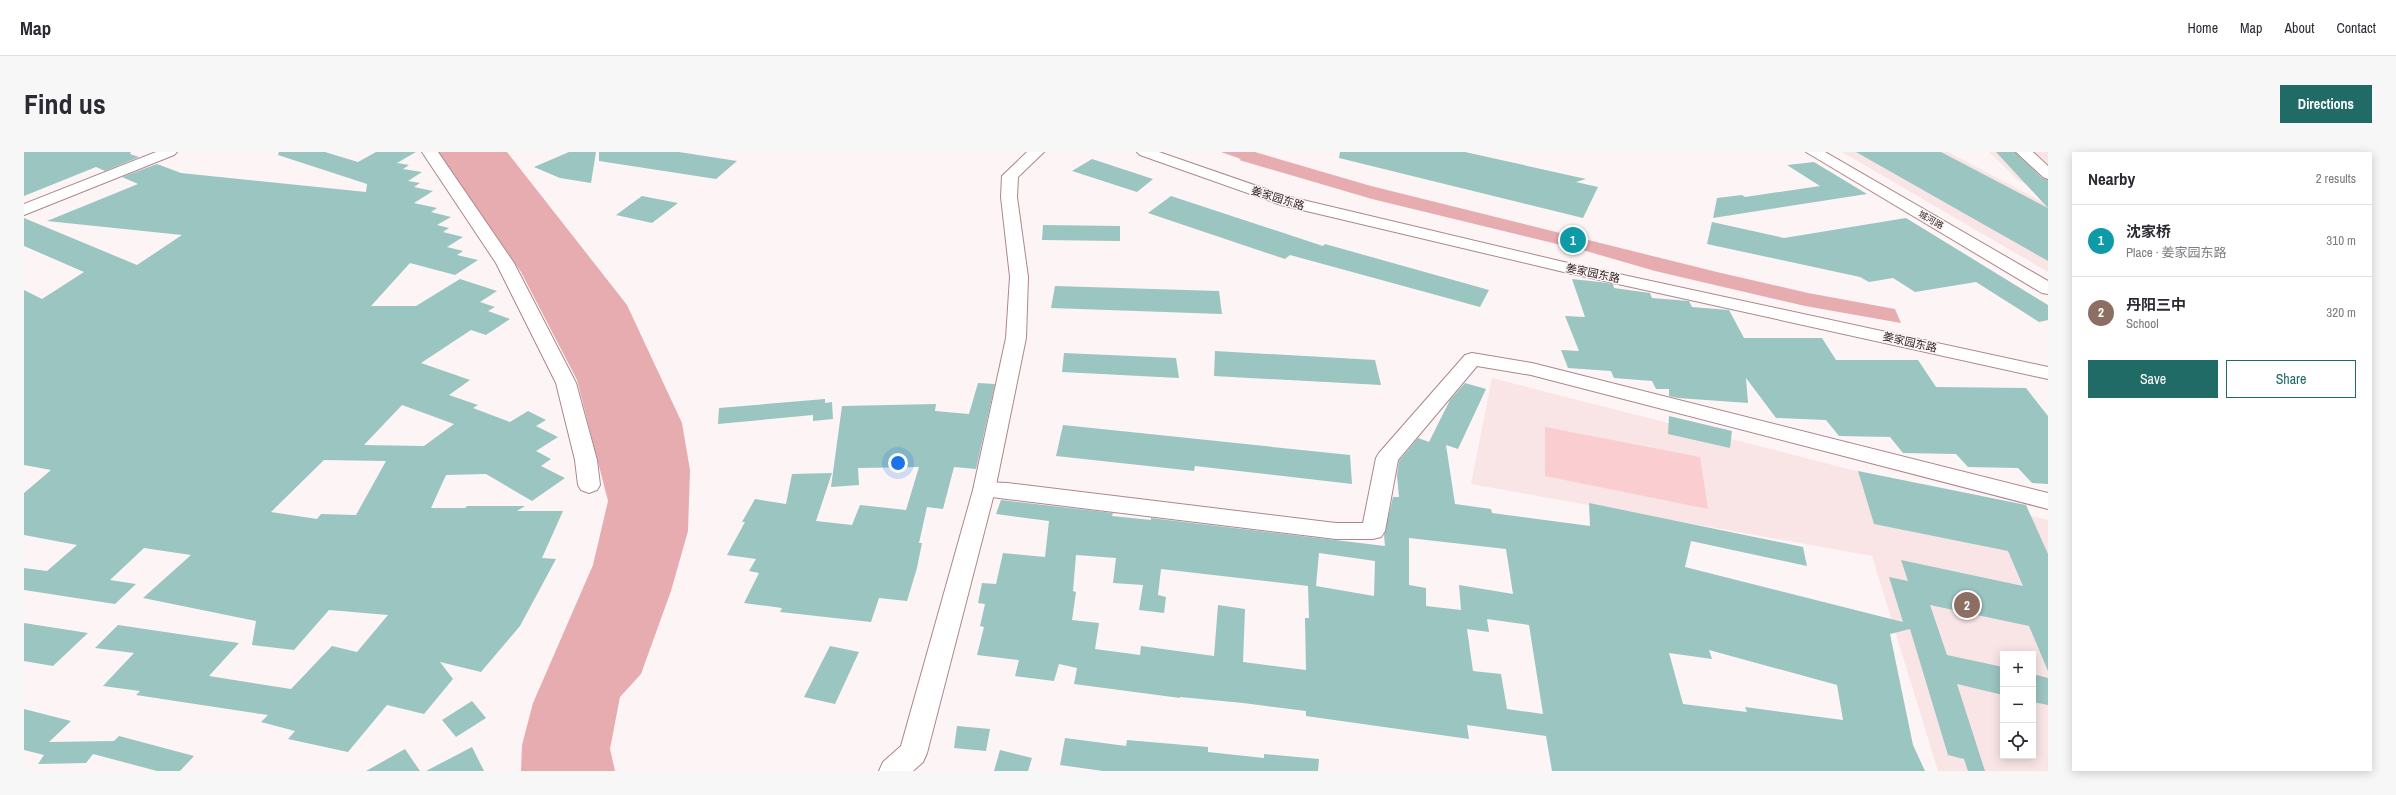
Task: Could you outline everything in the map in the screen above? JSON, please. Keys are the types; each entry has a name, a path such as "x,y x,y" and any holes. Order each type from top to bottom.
{"street":[{"path":"24,210 169,152"},
{"path":"430,152 505,263 566,384 586,460 589,485"},
{"path":"893,771 913,754 984,490 1016,338 1019,277 1009,197 1010,176 1036,152"},
{"name":"姜家园东路","path":"1145,152 1281,200 1568,268 2048,373"},
{"name":"姜家园东路","path":"1168,152 1307,198 1560,258 2048,359"},
{"name":"城河路","path":"1814,152 2048,289"},
{"name":"城河路","path":"1834,152 2048,277"},
{"path":"2024,152 2047,173"},
{"path":"984,490 1007,491 1336,531 1373,531 1387,458 1472,359 1540,371 2048,501"}],"shaded area":[{"path":"438,152 507,152 627,305 682,423 690,470 688,531 671,591 641,674 620,697 610,749 615,771 521,771 522,745 533,703 593,565 608,501 577,380 521,272"},
{"path":"1221,152 1255,152 1371,186 1721,273 1808,293 1895,309 1901,323 1805,306 1655,271 1586,251 1372,199 1239,160 1241,159"},
{"path":"1842,152 1948,152 2048,205 2048,272"},
{"path":"1989,152 2048,152 2048,196 2018,180"},
{"path":"1492,378 2048,520 2048,771 1938,771 1872,556 1471,484"},
{"path":"1545,427 1700,457 1708,509 1545,476"}],"building":[{"path":"24,152 131,152 130,154 139,157 105,171 96,167 24,196"},
{"path":"279,152 325,152 358,162 376,152 416,152 397,163 409,165 403,169 422,172 408,181 420,183 414,187 433,191 414,203 437,208 431,212 451,217 437,225 449,228 443,232 463,237 447,247 463,251 457,255 478,260 455,275 410,263 371,306 416,306 460,279 497,291 480,302 495,307 488,311 510,319 486,335 471,330 421,363 470,380 449,395 478,405 473,408 510,422 528,411 546,420 536,426 558,437 536,451 551,459 541,466 565,478 532,501 486,474 446,475 431,508 465,508 467,506 525,506 517,511 563,511 542,558 556,559 520,626 481,672 440,662 453,679 424,714 387,705 348,752 288,739 295,731 261,722 268,715 136,695 140,691 103,686 134,653 95,648 118,625 239,643 209,676 291,689 332,646 357,652 388,615 329,610 294,650 252,645 256,621 143,598 191,555 144,548 110,580 136,584 115,604 24,590 24,568 47,571 77,545 24,535 24,493 51,470 24,465 24,290 42,299 84,272 24,246 24,218 137,265 182,235 47,221 138,184 122,177 157,164 181,173 366,192 367,184 278,155","holes":["402,405 454,424 424,446 364,445","324,460 386,461 356,515 321,514 317,519 271,512"]},
{"path":"569,152 596,152 591,183 560,178 534,167"},
{"path":"599,152 679,152 737,161 716,179 599,161"},
{"path":"1340,152 1465,152 1586,179 1576,182 1598,187 1583,218 1339,158"},
{"path":"1856,152 1941,152 2048,208 2048,261"},
{"path":"1996,152 2015,152 2042,178 2048,180 2048,208"},
{"path":"1092,159 1153,179 1137,192 1072,171"},
{"path":"1814,162 1867,194 1713,218 1717,198 1742,195 1745,197 1820,186 1787,165"},
{"path":"642,196 678,203 652,223 616,215"},
{"path":"1171,196 1323,246 1325,244 1489,290 1480,307 1290,255 1285,259 1148,213"},
{"path":"1906,218 2048,305 2048,320 2039,322 1976,282 1915,292 1893,278 1869,282 1860,277 1707,244 1712,222 1784,238"},
{"path":"1043,225 1120,226 1120,241 1042,240"},
{"path":"1572,279 1613,284 1614,288 1650,293 1652,298 1689,301 1692,307 1729,310 1744,338 1822,338 1836,360 1918,360 1936,387 2026,388 2048,416 2048,484 2032,483 2018,468 1968,467 1956,454 1903,453 1890,437 1839,436 1826,420 1776,418 1746,378 1748,403 1678,398 1669,396 1669,389 1656,389 1652,381 1614,378 1611,371 1568,368 1561,350 1579,351 1565,316 1585,317"},
{"path":"1055,286 1219,291 1222,314 1051,308"},
{"path":"1215,351 1375,360 1381,385 1214,376"},
{"path":"1064,353 1176,358 1179,378 1062,372"},
{"path":"978,383 995,384 976,469 954,467 943,509 927,507 919,543 922,543 917,568 907,601 879,598 871,622 780,612 782,608 744,603 759,573 749,571 756,559 727,555 745,522 742,522 755,499 786,504 792,474 832,473 816,521 852,525 860,505 906,510 919,467 858,468 859,485 831,487 842,406 936,404 935,411 969,414"},
{"path":"1465,383 1486,389 1458,449 1446,445 1455,504 1491,509 1492,513 1590,526 1589,503 1803,547 1807,566 1691,541 1685,567 1903,622 1889,577 1908,581 1901,560 2023,586 2008,551 1874,524 1858,471 2026,505 2048,554 2048,671 2029,626 1930,605 1947,655 2000,666 2000,694 1957,684 1985,771 1968,771 1964,759 1948,755 1910,629 1890,634 1913,745 1925,771 1552,771 1546,736 1467,725 1469,739 1306,716 1306,711 1243,703 1180,698 1074,684 1077,668 1059,664 1054,681 1015,676 1019,660 977,655 984,627 980,626 985,604 978,603 982,583 996,584 1003,553 1045,557 1049,521 996,514 1001,500 1113,513 1112,516 1151,520 1151,518 1385,546 1384,535 1393,497 1399,497 1397,475 1399,461 1418,438 1429,442 1450,400","holes":["1409,538 1506,549 1513,594 1459,585 1461,610 1426,606 1426,588 1409,585","1319,553 1375,561 1374,596 1316,586","1076,555 1116,558 1113,583 1143,585 1139,610 1164,613 1166,597 1158,595 1161,569 1308,586 1309,618 1305,618 1306,670 1243,662 1245,609 1218,605 1214,656 1141,646 1140,655 1095,649 1099,623 1072,620 1076,592 1073,591","1487,619 1529,625 1543,714 1507,709 1501,674 1473,671 1467,629 1489,632","1709,650 1837,685 1843,720 1745,707 1747,712 1683,704 1669,653 1712,659"]},
{"path":"825,399 825,403 832,402 833,419 813,421 813,415 718,424 719,408"},
{"path":"1669,416 1732,431 1730,448 1668,434"},
{"path":"1063,425 1350,455 1352,484 1195,466 1194,471 1056,456"},
{"path":"24,623 88,633 53,666 24,661"},
{"path":"830,646 859,652 835,704 804,697"},
{"path":"2036,675 2048,678 2048,705 2036,703"},
{"path":"472,701 486,718 456,737 442,720"},
{"path":"24,709 71,721 49,742 114,741 119,736 194,756 180,771 157,771 93,754 86,763 38,764 44,755 24,750"},
{"path":"957,726 990,729 986,751 954,748"},
{"path":"1065,738 1126,746 1127,740 1208,747 1208,752 1264,758 1264,754 1319,759 1318,771 1103,771 1060,765"},
{"path":"472,747 484,771 426,771"},
{"path":"405,749 420,771 366,771"},
{"path":"1000,750 1032,758 1028,771 994,771"}],"place":[{"name":"沈家桥","path":"1573,240"},
{"name":"丹阳三中","path":"1967,605"}]}
